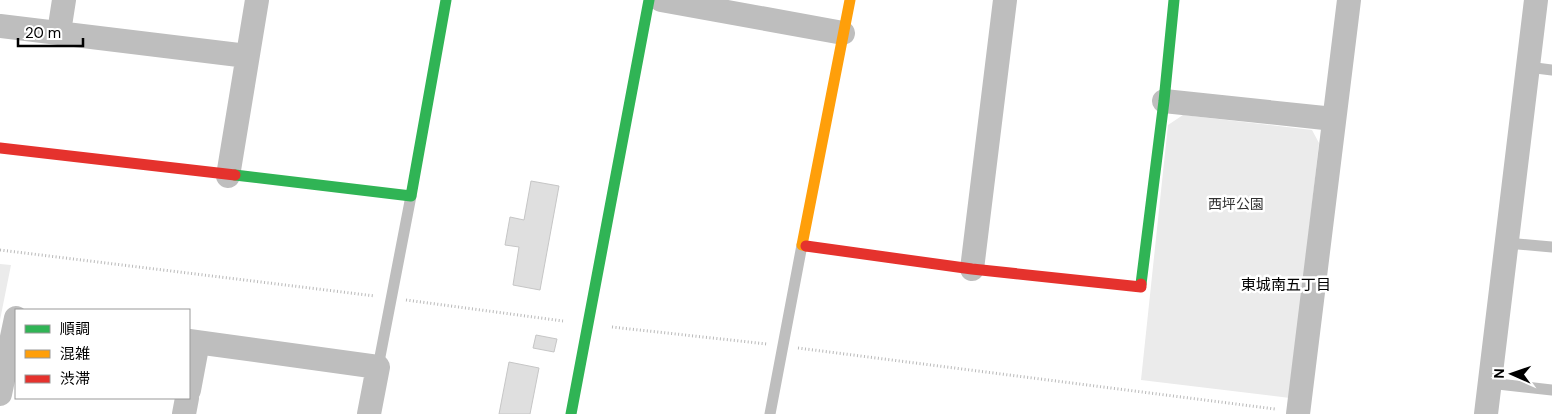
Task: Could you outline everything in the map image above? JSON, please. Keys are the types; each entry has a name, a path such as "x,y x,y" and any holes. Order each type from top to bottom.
{"street":[{"path":"59,32 64,0"},
{"path":"228,176 257,0"},
{"path":"0,148 411,196 446,0"},
{"path":"571,414 649,0"},
{"path":"661,0 843,33"},
{"path":"850,0 802,245 972,269 1141,287 1164,101 1174,0"},
{"path":"972,269 1005,0"},
{"path":"1298,413 1349,0"},
{"path":"1486,414 1536,0"},
{"path":"0,26 247,56"},
{"path":"1164,101 1334,119"},
{"path":"0,394 15,323"},
{"path":"190,380 194,341 378,367 369,414"},
{"path":"184,414 187,399"}],"lane":[{"path":"1528,67 1552,70"},
{"path":"378,367 411,196"},
{"path":"1507,243 1552,247"},
{"path":"770,414 802,245"},
{"path":"1489,383 1552,390"}],"path":[{"path":"0,250 589,324 783,346 1298,413"}],"green space":[{"name":"西坪公園","path":"1183,115 1312,130 1319,143 1290,398 1141,380 1168,125"},
{"path":"0,264 11,265 0,320"}],"building":[{"path":"531,181 559,186 540,290 513,285 519,247 505,245 510,217 524,220"},
{"path":"536,335 557,339 554,352 533,348"},
{"path":"509,362 539,368 530,414 499,414"}],"traffic: fast":[{"path":"235,175 411,196 446,0"},
{"path":"571,414 649,0"},
{"path":"1141,284 1164,101 1174,0"}],"traffic: slow":[{"path":"806,246 802,245 850,0"}],"traffic: jam":[{"path":"0,148 235,175"},
{"path":"806,246 972,269 1141,287 1141,284"}],"district":[{"name":"東城南五丁目","path":"1286,285"}]}
